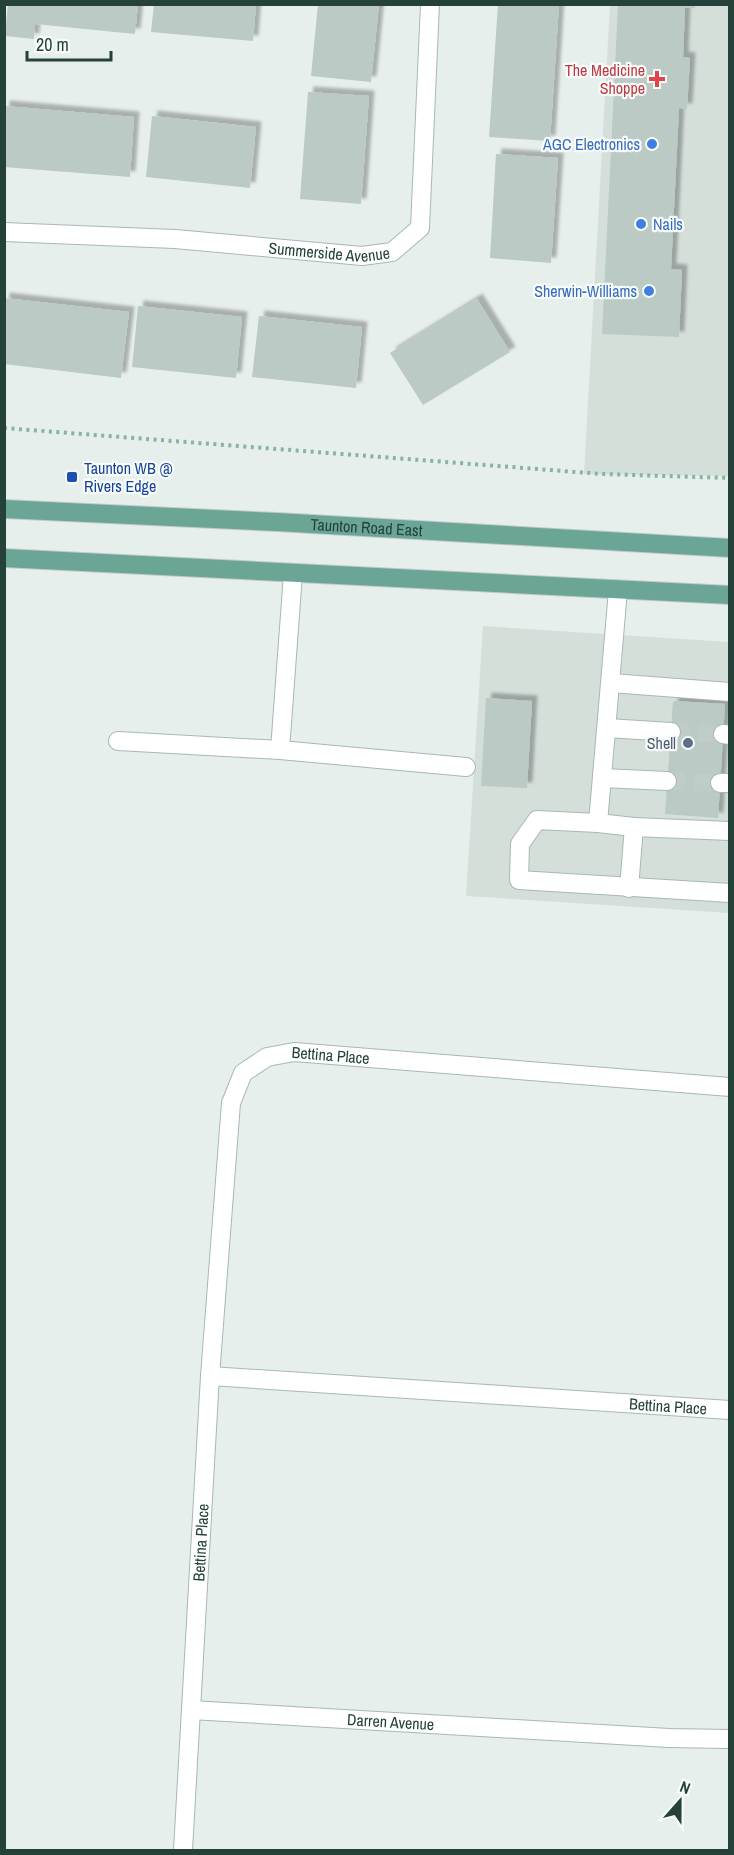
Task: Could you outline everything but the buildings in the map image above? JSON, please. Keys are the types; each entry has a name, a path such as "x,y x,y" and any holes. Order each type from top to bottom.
{"main road":[{"name":"Taunton Road East","path":"4,509 729,548"},
{"path":"4,558 729,595"}],"street":[{"name":"Summerside Avenue","path":"4,232 175,239 362,255 392,252 420,228 430,4"},
{"path":"280,750 293,574"},
{"path":"598,823 618,590"},
{"path":"611,683 729,692"},
{"path":"607,728 670,732"},
{"path":"118,741 280,750 466,767"},
{"path":"602,778 667,781"},
{"path":"729,831 537,820 520,844 519,880 729,893"},
{"path":"629,888 634,827"},
{"name":"Bettina Place","path":"191,1710 210,1376 231,1103 243,1073 267,1057 294,1052 729,1088"},
{"name":"Bettina Place","path":"210,1376 729,1410"},
{"path":"183,1851 191,1710"},
{"name":"Darren Avenue","path":"191,1710 657,1737 729,1739"}],"path":[{"path":"4,428 602,474 729,478"}],"shaded area":[{"path":"610,5 729,5 729,476 584,474"},
{"path":"483,626 729,642 729,913 466,896"}],"tunnel":[{"path":"671,732 723,734"},
{"path":"667,781 720,783"}],"place":[{"name":"The Medicine Shoppe","path":"657,79"},
{"name":"AGC Electronics","path":"652,144"},
{"name":"Nails","path":"641,224"},
{"name":"Sherwin-Williams","path":"649,291"},
{"name":"Taunton WB @ Rivers Edge","path":"72,477"},
{"name":"Shell","path":"688,743"}]}
